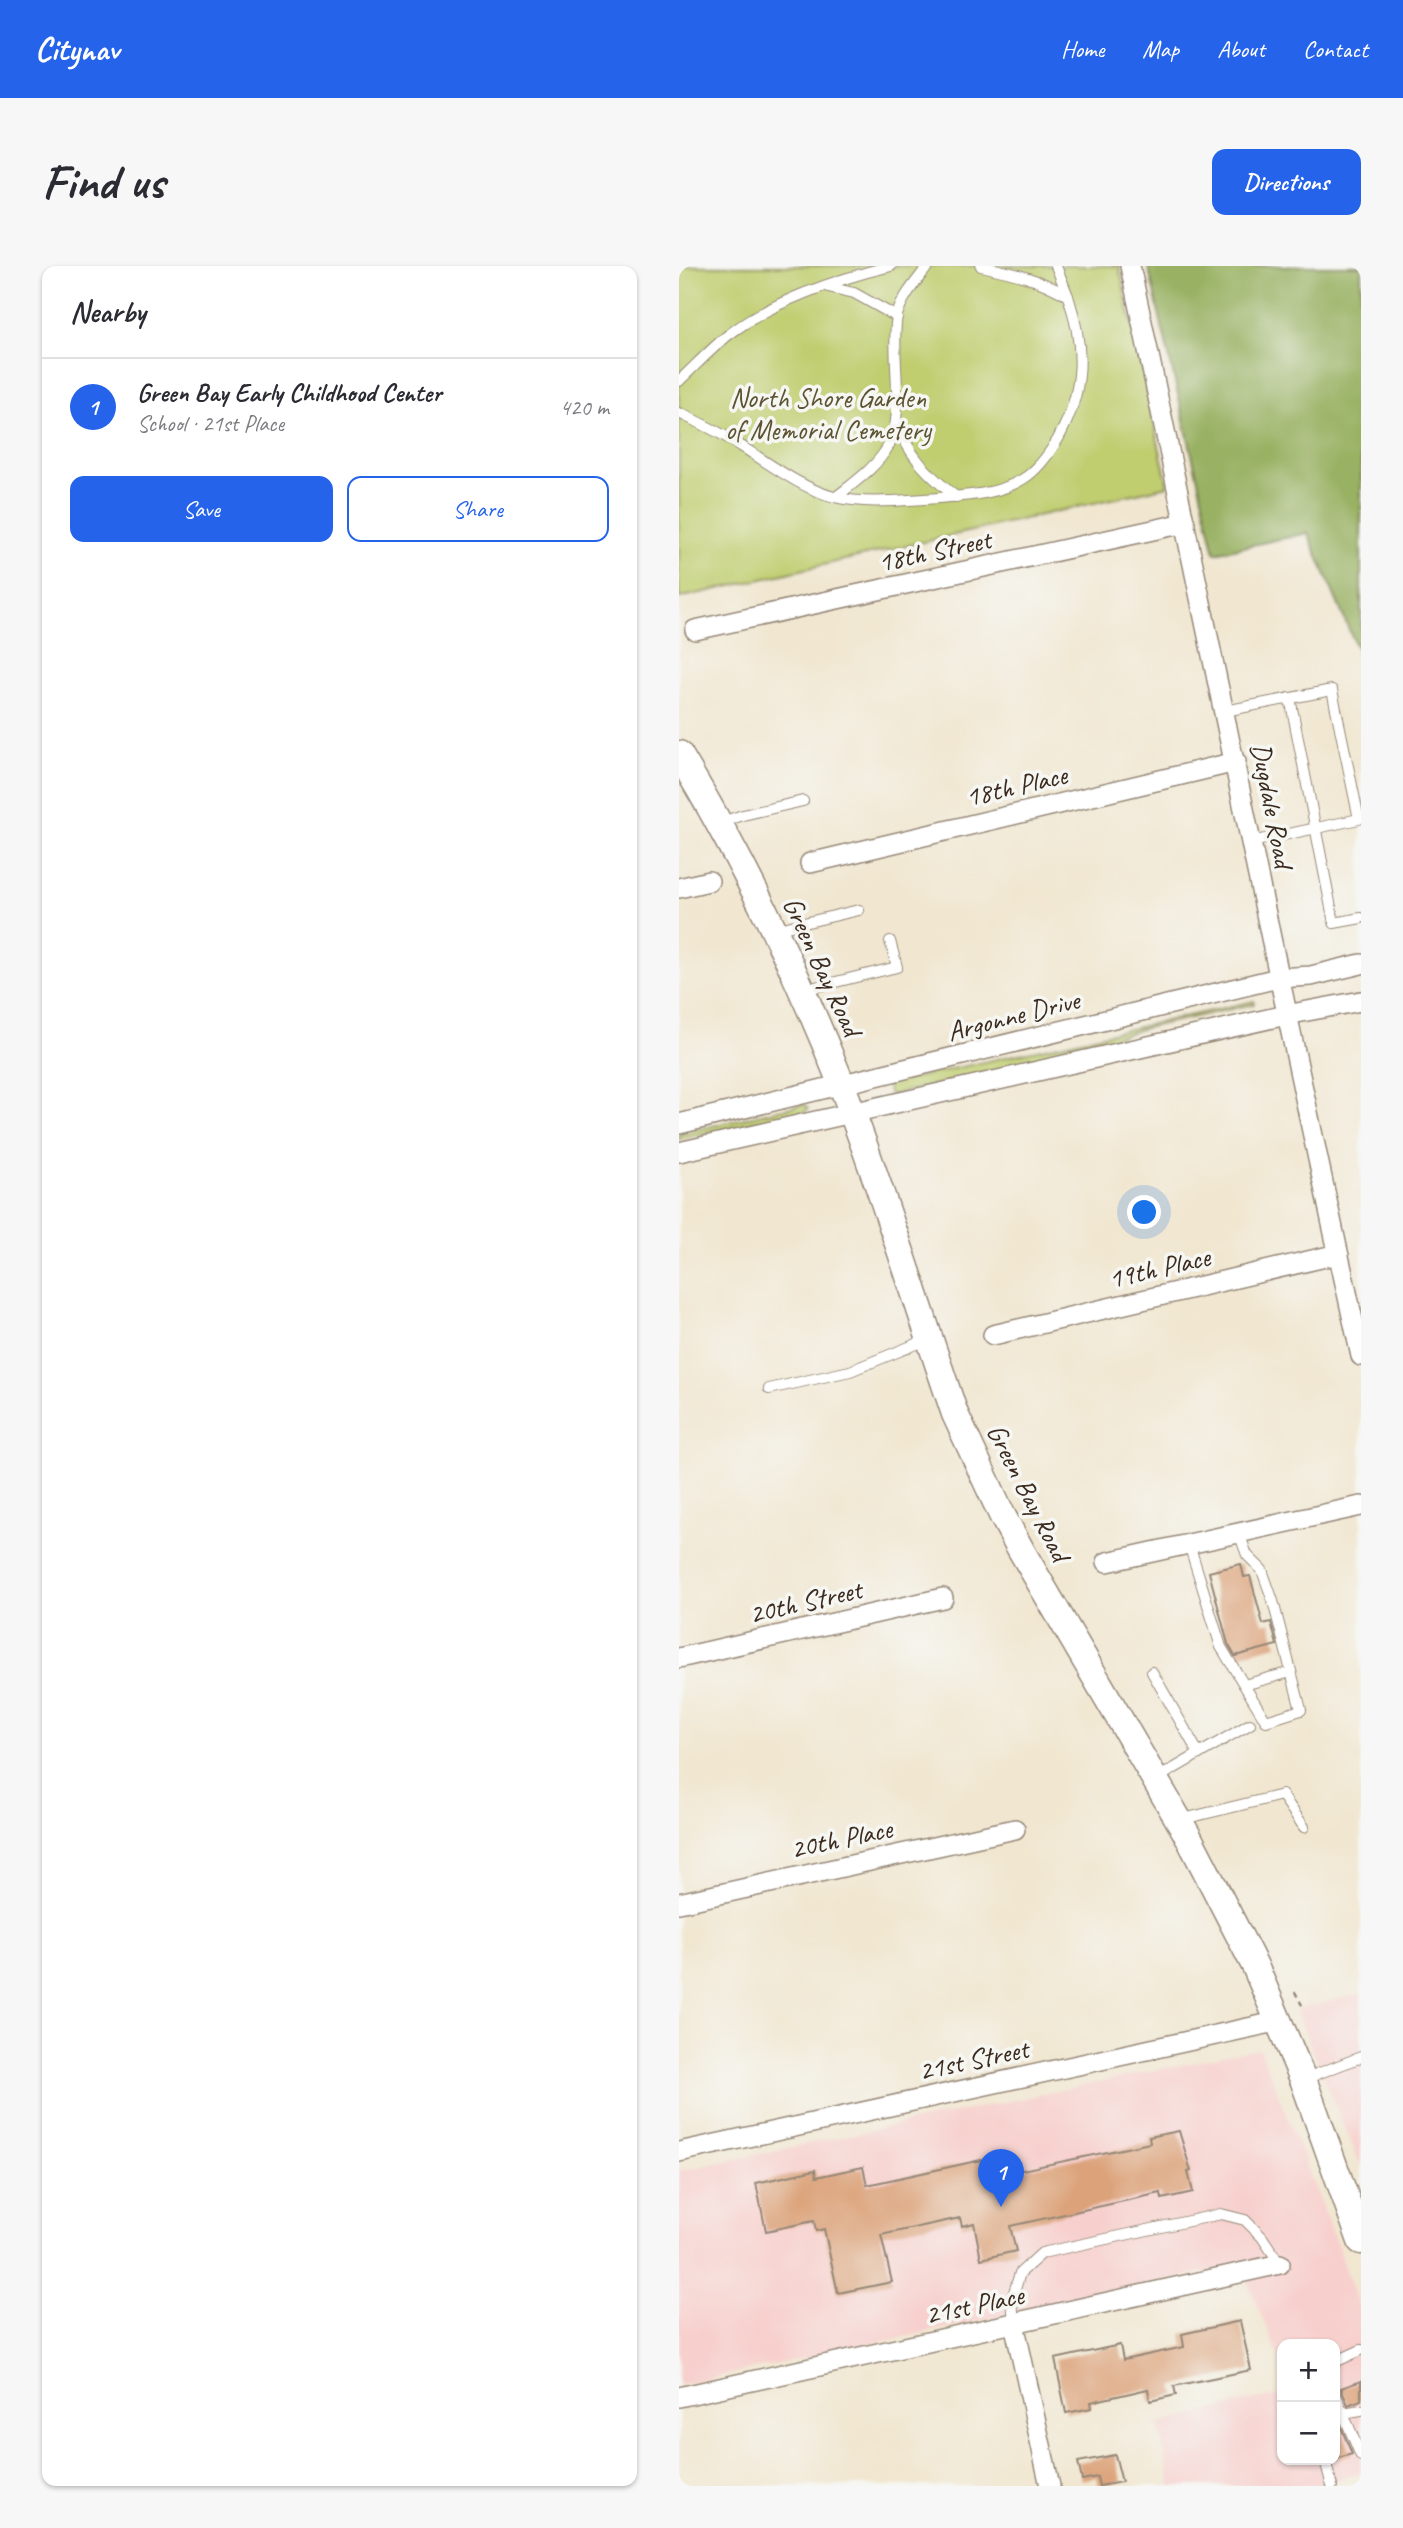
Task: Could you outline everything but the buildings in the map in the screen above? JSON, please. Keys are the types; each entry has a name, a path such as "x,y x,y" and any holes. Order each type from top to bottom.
{"main road":[{"name":"Green Bay Road","path":"679,754 774,930 841,1083 955,1414 1002,1516 1155,1779 1227,1909 1280,2021 1355,2204 1361,2241"}],"street":[{"name":"Dugdale Road","path":"1130,266 1236,762 1278,978 1361,1356"},
{"name":"18th Street","path":"695,630 1185,523"},
{"name":"18th Place","path":"810,863 1236,762"},
{"path":"679,888 709,881"},
{"name":"Argonne Drive","path":"679,1124 1278,978 1311,976 1361,964"},
{"name":"Argonne Drive","path":"679,1152 1286,1015 1361,1001"},
{"name":"19th Place","path":"993,1335 1338,1254"},
{"path":"1107,1562 1361,1506"},
{"name":"20th Street","path":"679,1658 943,1598"},
{"name":"20th Place","path":"679,1903 1015,1829"},
{"name":"21st Street","path":"679,2152 1280,2021"},
{"name":"21st Place","path":"679,2397 1280,2264"},
{"path":"1014,2323 1050,2486"}],"lane":[{"path":"679,381 726,336 772,309 825,286 891,266"},
{"path":"836,497 879,459 893,435 896,417 897,317 908,293 928,266"},
{"path":"981,266 1029,276 1068,296"},
{"path":"679,413 734,441 792,479 836,497 859,501 894,501 956,497 986,493 1024,479 1040,466 1063,430 1076,399 1080,345 1068,296 1056,266"},
{"path":"825,286 854,293 897,317"},
{"path":"896,417 900,432 915,460 956,497"},
{"path":"1225,711 1332,690 1361,830"},
{"path":"1290,698 1334,923 1361,918"},
{"path":"719,824 743,815 803,801"},
{"path":"1251,842 1360,818"},
{"path":"774,930 859,911"},
{"path":"802,990 897,967 890,941"},
{"path":"769,1390 850,1371 930,1339"},
{"path":"1189,1544 1221,1647 1266,1721 1301,1710 1266,1580 1262,1570 1247,1555 1239,1533"},
{"path":"1152,1672 1199,1754"},
{"path":"1244,1685 1291,1672"},
{"path":"1155,1779 1249,1724"},
{"path":"1179,1821 1282,1794 1304,1827"},
{"path":"1303,2079 1361,2057"},
{"path":"1014,2323 1012,2299 1020,2273 1042,2253 1221,2214 1245,2220 1262,2237 1280,2264"},
{"path":"1340,2360 1361,2350"},
{"path":"1340,2414 1361,2410"},
{"path":"1340,2416 1361,2456"},
{"path":"1326,2465 1332,2486"}],"path":[{"path":"1295,1992 1303,2007"}],"shaded area":[{"path":"1361,1994 1361,2166 1295,2009"},
{"path":"1260,2048 1337,2243 1361,2313 1361,2473 1311,2486 1171,2486 1158,2424 1277,2396 1277,2465 1340,2465 1340,2339 1277,2339 1277,2353 1240,2265 679,2385 679,2171"}],"green space":[{"name":"North Shore Garden of Memorial Cemetery","path":"679,266 1119,266 1168,486 679,598"},
{"path":"1148,266 1361,266 1361,658 1308,533 1215,553"},
{"path":"1254,1001 1254,1004 1145,1028 1050,1058 890,1095 886,1084"},
{"path":"804,1104 808,1109 805,1112 679,1139 679,1134"}],"place":[{"name":"Green Bay Early Childhood Center","path":"1001,2207"}]}
